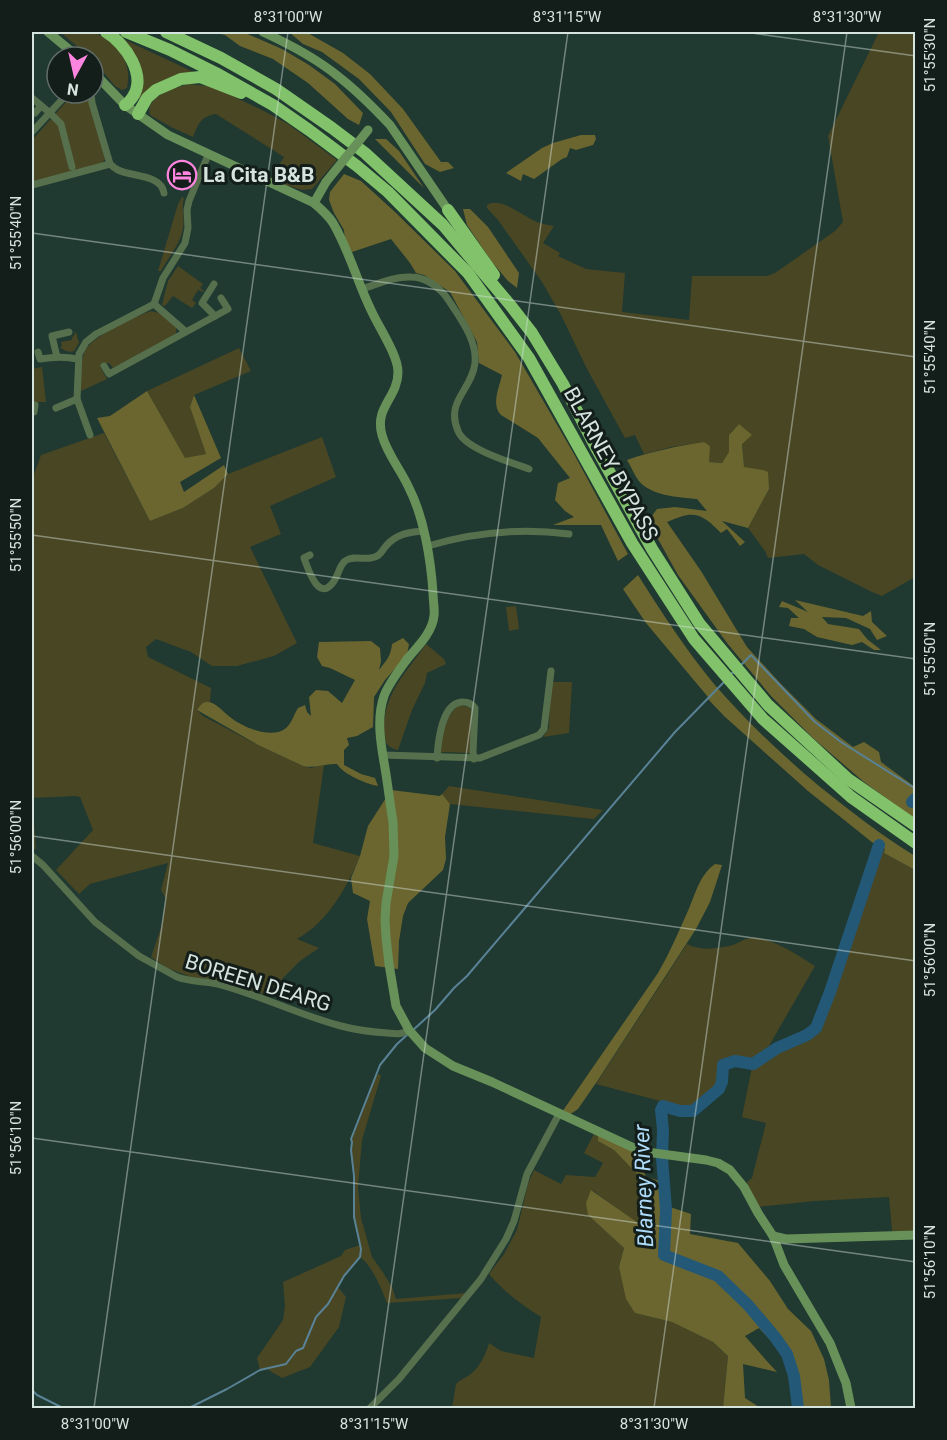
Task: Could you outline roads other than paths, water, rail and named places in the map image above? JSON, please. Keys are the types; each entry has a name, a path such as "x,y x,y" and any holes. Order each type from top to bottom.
{"highway":[{"path":"106,32 123,45 135,69 136,87 133,98 126,105"},
{"path":"126,32 197,63 273,105"},
{"path":"166,32 221,58 276,89 365,153 442,225 511,306"},
{"path":"138,114 147,98 156,90 181,79 200,77 273,105"},
{"name":"BLARNEY BYPASS","path":"273,105 331,146 388,192 468,273 529,358 632,543 694,639 763,719 851,797 915,843"},
{"path":"448,210 503,287 511,306"},
{"name":"BLARNEY BYPASS","path":"511,306 532,333 563,384 641,530 699,623 768,705 848,779 915,826"}],"street":[{"path":"48,32 64,45"},
{"path":"263,32 311,58 339,77 382,116 448,210"},
{"path":"105,85 126,105 168,135 314,203 332,221 370,309 398,364 394,390 381,412 381,434 410,489 424,531 428,546 434,616 432,625 384,696 380,713 380,732 393,822 394,856 385,920 396,1006 411,1032 425,1048 453,1066 632,1147 654,1153 698,1158 718,1163 732,1172 744,1186 758,1214 773,1236 784,1265 830,1342 846,1383 851,1408"},
{"path":"32,98 60,124 72,167"},
{"path":"32,132 57,105"},
{"path":"93,105 110,164 117,170 157,182 163,187 164,193"},
{"path":"35,113 41,106"},
{"path":"314,203 326,182 382,116"},
{"path":"90,435 77,399 79,354 86,342 96,334 154,304 163,278 184,243 188,228 189,201 208,155"},
{"path":"32,185 110,164"},
{"path":"362,289 398,278 411,277 424,279 443,292 462,321 472,343 475,362 470,380 455,405 453,416 458,434 476,448 529,469"},
{"path":"214,284 202,303 215,316"},
{"path":"104,366 109,374 228,309 221,298"},
{"path":"154,304 185,331"},
{"path":"57,357 52,336 69,332"},
{"path":"38,352 40,358 78,359"},
{"path":"56,408 77,399"},
{"path":"428,546 462,537 496,532 531,530 569,534"},
{"path":"310,555 304,558 314,584 324,588 330,586 334,581 343,562 349,559 376,557 391,540 411,532 424,531"},
{"path":"383,754 474,759 538,735 544,729 551,671"},
{"path":"437,758 438,744 448,710 453,705 466,702 471,703 475,708 472,752 474,759"},
{"name":"BOREEN DEARG","path":"32,855 95,922 139,956 177,977 218,984 344,1027 396,1034 411,1032"},
{"path":"370,1408 399,1378 470,1292 506,1239 514,1221 527,1174 559,1114"},
{"path":"773,1236 786,1239 915,1235"}],"waterway":[{"path":"742,664 751,655 815,722 841,742 916,789"},
{"path":"412,1031 467,976 675,732 724,682"},
{"name":"Blarney River","path":"912,802 916,798"},
{"name":"Blarney River","path":"798,1408 794,1376 787,1354 748,1305 718,1276 664,1255 666,1209 661,1110 663,1106 680,1111 693,1111 719,1089 722,1082 723,1065 735,1061 753,1064 777,1048 807,1035 816,1028 879,845"},
{"path":"189,1408 260,1370 286,1364 296,1351 303,1348 316,1317 328,1304 344,1276 360,1257 361,1249 354,1217 351,1139 380,1065 407,1035"},
{"path":"32,1390 37,1395 63,1408"}],"place":[{"name":"La Cita B&B","path":"182,175"}]}
